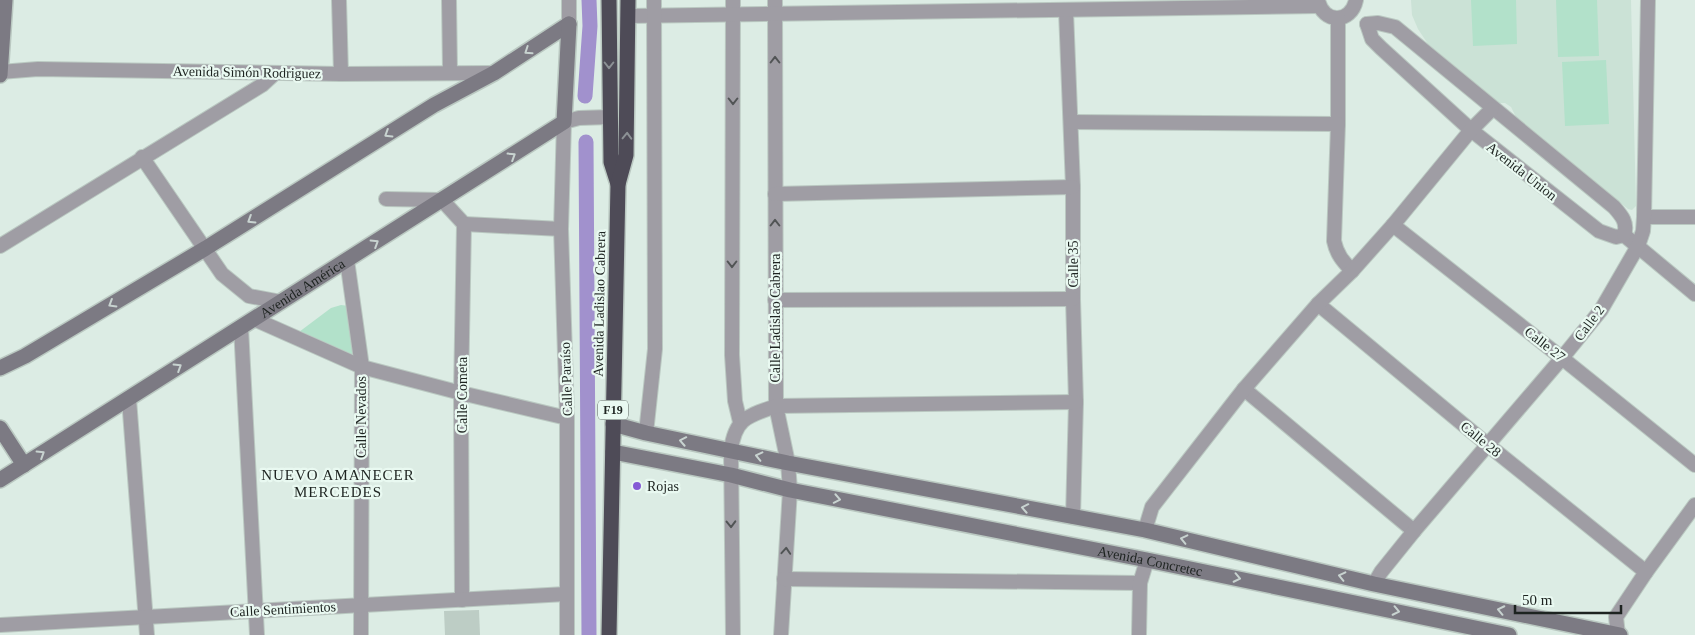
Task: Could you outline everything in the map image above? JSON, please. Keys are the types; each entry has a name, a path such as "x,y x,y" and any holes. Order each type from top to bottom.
{"highway":[{"name":"F19","path":"609,0 602,117 618,184"},
{"name":"F19","path":"618,184 626,155 628,0"},
{"name":"Avenida Ladislao Cabrera","path":"610,635 618,184"}],"street":[{"path":"0,73 5,0"},
{"path":"339,0 340,74"},
{"path":"449,0 450,72"},
{"path":"569,0 572,120"},
{"path":"646,433 655,350 654,0"},
{"path":"733,0 732,355 735,401 740,422"},
{"name":"Calle Ladislao Cabrera","path":"775,0 776,406 788,463 790,490 781,635"},
{"name":"Calle 2","path":"1374,584 1381,572 1414,531 1601,310 1638,246 1643,231 1644,217 1648,0"},
{"path":"628,16 775,15 897,7 1066,11 1318,3 1326,15 1338,18 1348,14 1354,5 1367,24 1378,23 1394,27 1614,208 1625,224 1624,235"},
{"name":"Calle 35","path":"1066,11 1074,187 1073,299 1076,402 1073,517"},
{"path":"1338,18 1338,124 1334,241 1336,252 1352,271"},
{"path":"0,368 25,356 206,248 434,105 494,73 569,24"},
{"name":"Avenida Union","path":"1367,24 1372,39 1471,130 1599,231 1616,236 1624,235 1695,294"},
{"name":"Avenida Simón Rodriguez","path":"0,73 38,69 340,74 494,73"},
{"path":"0,246 262,85 275,73"},
{"path":"1144,530 1152,507 1244,389 1318,304 1352,271 1393,225 1471,130 1492,109"},
{"name":"Avenida América","path":"0,480 442,200 572,120 602,117"},
{"name":"Calle Paraíso","path":"567,635 568,418 561,229 572,120"},
{"path":"1072,122 1338,124"},
{"path":"142,157 222,274 249,296 281,302"},
{"path":"775,194 1074,187"},
{"path":"386,199 442,200 464,224 561,229"},
{"path":"1644,217 1695,217"},
{"name":"Calle Cometa","path":"462,600 464,224"},
{"name":"Calle 27","path":"1393,225 1695,465"},
{"name":"Calle Nevados","path":"347,260 362,367 361,635"},
{"path":"775,300 1073,299"},
{"name":"Calle 28","path":"1318,304 1488,445 1646,572"},
{"path":"258,635 248,323 362,367 568,418"},
{"path":"1244,389 1414,531"},
{"path":"129,399 148,635"},
{"path":"733,635 730,475 733,435 740,422 752,414 776,406 1076,402"},
{"path":"613,424 646,433 788,463 1144,530 1374,584 1619,635 1616,617 1695,505"},
{"path":"0,428 24,465"},
{"name":"Avenida Concretec","path":"613,452 730,475 790,490 1147,560 1501,634"},
{"path":"1139,635 1140,583 1147,560"},
{"path":"784,579 1140,583"},
{"name":"Calle Sentimientos","path":"0,625 49,628 147,617 566,594"}],"shaded area":[{"path":"1411,0 1631,0 1636,206 1632,210 1628,209 1516,117 1511,107 1505,103 1498,103 1428,44 1418,29 1412,15"}],"green space":[{"path":"1471,0 1516,0 1517,44 1473,46"},
{"path":"1556,0 1597,0 1599,56 1558,57"},
{"path":"1606,60 1609,124 1565,126 1562,62"},
{"path":"341,305 349,306 354,360 287,341 331,308"}],"building":[{"path":"479,610 480,635 445,635 444,611"}],"waterway":[{"path":"585,96 590,26 589,0"},
{"path":"586,142 589,635"}],"place":[{"name":"Rojas","path":"637,486"}],"district":[{"name":"NUEVO AMANECER MERCEDES","path":"338,484"}]}
